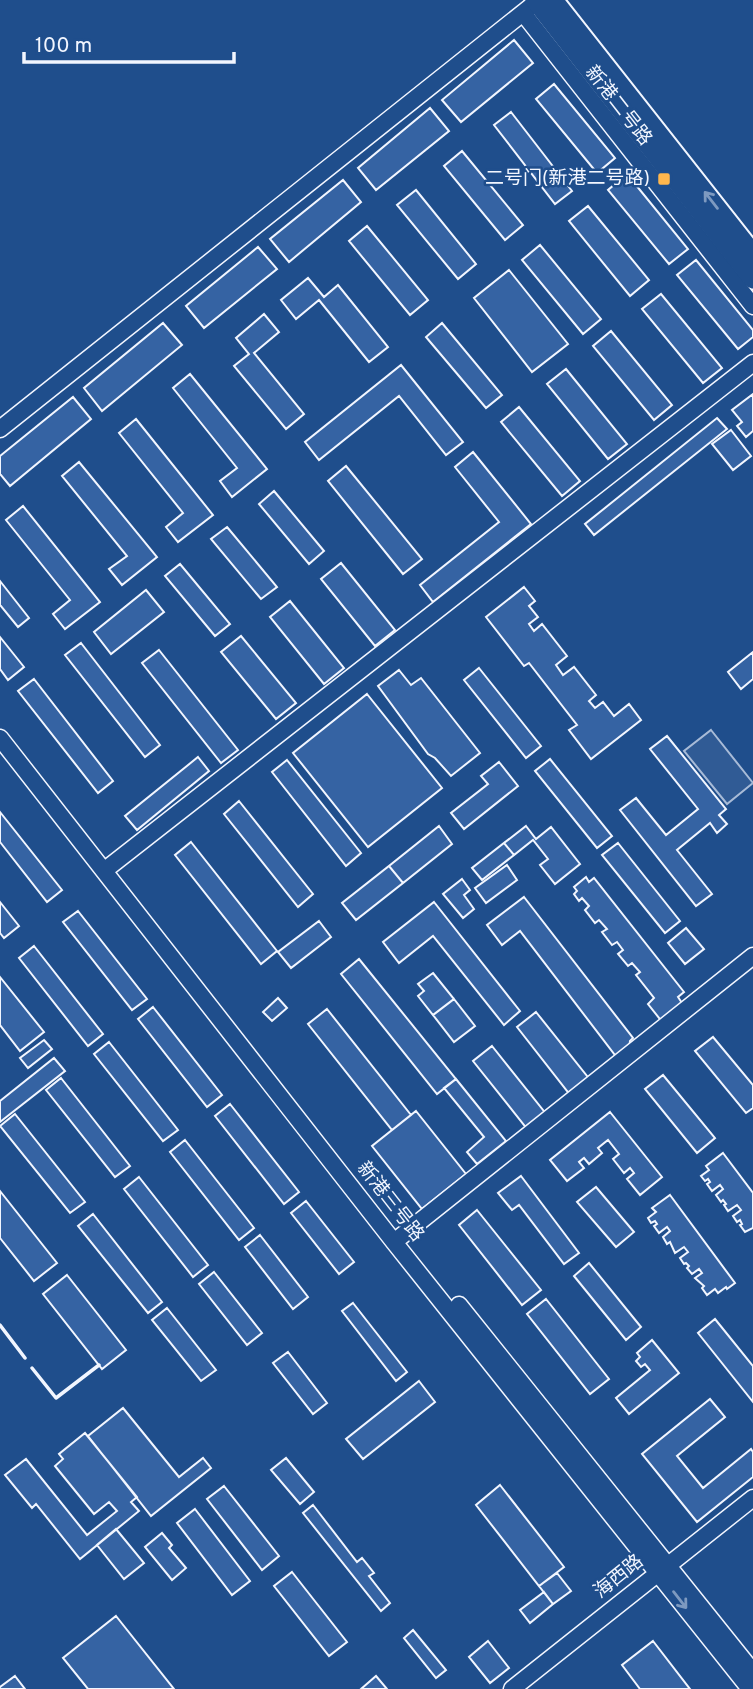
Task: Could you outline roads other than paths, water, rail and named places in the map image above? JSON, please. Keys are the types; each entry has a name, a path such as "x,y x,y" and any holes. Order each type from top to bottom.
{"main road":[{"name":"新港二号路","path":"537,3 753,254"},
{"name":"新港二号路","path":"537,3 753,279"}],"street":[{"path":"0,429 537,3 753,306"},
{"path":"109,868 753,363"},
{"name":"新港三号路","path":"0,726 398,1239 666,1571 753,1672"},
{"name":"新港三号路","path":"0,738 109,868"},
{"path":"398,1239 753,956"},
{"name":"海西路","path":"524,1689 753,1498"},
{"name":"海西路","path":"512,1689 666,1571 753,1509"},
{"name":"新港三号路","path":"666,1571 750,1689"}],"place":[{"name":"二号门(新港二号路)","path":"664,179"}]}
